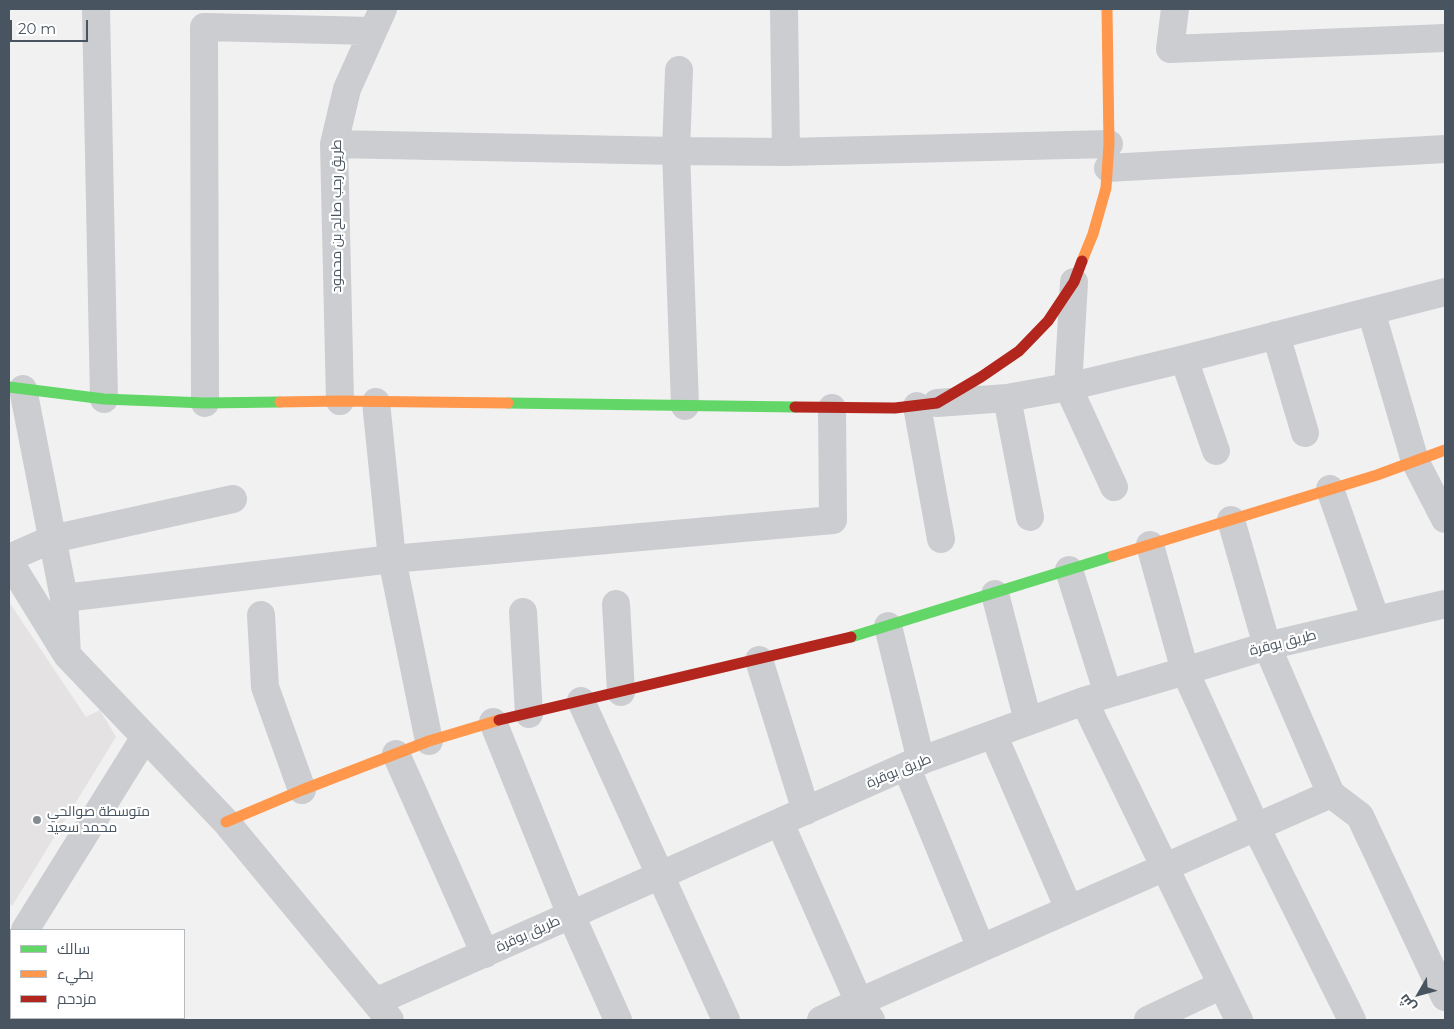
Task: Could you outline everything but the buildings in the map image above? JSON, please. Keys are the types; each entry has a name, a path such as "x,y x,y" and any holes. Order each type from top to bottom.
{"street":[{"path":"96,9 104,400"},
{"path":"784,9 786,152"},
{"path":"927,405 981,377 1019,351 1048,321 1074,282 1093,234 1106,188 1108,156 1107,9"},
{"path":"1175,9 1170,49 1445,38"},
{"path":"205,403 204,27 378,20"},
{"name":"طريق رجب صالح بن محمود","path":"340,401 334,144 347,89 378,20"},
{"path":"679,70 676,151 685,406"},
{"path":"334,144 676,151 1108,156 1445,150"},
{"path":"1074,282 1068,387 1114,487"},
{"path":"67,656 64,598 16,388 104,400 205,403 340,401 895,408 1008,398 1068,387 1445,292"},
{"path":"1371,311 1415,462 1445,520"},
{"path":"1276,336 1305,433"},
{"path":"1184,359 1216,452"},
{"path":"1008,398 1030,517"},
{"path":"376,402 392,559 429,741"},
{"path":"927,405 941,539"},
{"path":"64,598 392,559 833,520 832,408"},
{"path":"226,822 302,790 429,741 493,722 849,638 1330,490 1445,450"},
{"path":"1330,490 1376,620"},
{"path":"233,498 52,539 9,560 67,656 226,822 383,1011"},
{"path":"1231,520 1267,646 1331,794 1360,816 1445,997"},
{"path":"1150,545 1185,670 1256,827 1352,1020"},
{"path":"1070,570 1096,698 1165,867 1239,1020"},
{"path":"995,594 1028,722"},
{"path":"616,604 621,692"},
{"name":"طريق بوقرة","path":"383,1011 485,954 914,764 1096,698 1185,670 1267,646 1445,604"},
{"path":"523,612 529,714"},
{"path":"261,615 265,687 302,790"},
{"path":"888,626 914,764 981,948"},
{"path":"758,660 806,811"},
{"path":"581,702 726,1020"},
{"path":"493,722 571,915 618,1020"},
{"path":"994,734 1069,909"},
{"path":"26,929 146,737"},
{"path":"396,754 485,954"},
{"path":"821,1020 865,1011 981,948 1331,794"},
{"path":"780,822 865,1011"},
{"path":"1148,1020 1222,985"}],"shaded area":[{"name":"متوسطة صوالحي محمد سعيد","path":"9,602 86,717 100,710 116,737 12,906 9,903"}],"traffic: fast":[{"path":"9,387 104,399 205,403 280,402"},
{"path":"508,403 795,407"},
{"path":"851,637 1113,556"}],"traffic: slow":[{"path":"1082,261 1093,234 1106,188 1109,144 1107,9"},
{"path":"280,402 508,403"},
{"path":"1113,556 1377,475 1445,450"},
{"path":"226,822 302,790 429,741 499,720"}],"traffic: jam":[{"path":"795,407 895,408 937,403 981,377 1019,351 1048,321 1074,282 1082,261"},
{"path":"499,720 851,637"}],"place":[{"name":"متوسطة صوالحي محمد سعيد","path":"37,820"}]}
